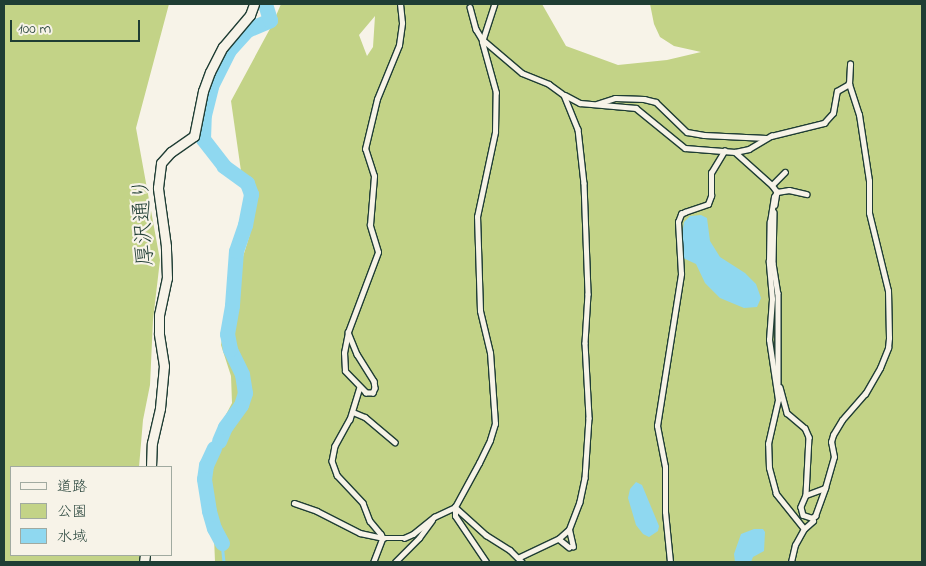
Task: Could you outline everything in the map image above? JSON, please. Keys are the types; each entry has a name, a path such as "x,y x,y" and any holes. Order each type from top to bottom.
{"street":[{"name":"厚沢通り","path":"151,466 152,443 160,408 164,366 158,333 159,315 167,278 166,246 158,188 161,163 171,152 194,136 203,90 210,72 223,47 250,15 254,4"}],"lane":[{"path":"348,332 357,354 374,381 375,388 370,394 360,388 344,366 348,332 378,252 370,225 374,176 365,149 383,81 399,45 402,23 400,4"},
{"path":"486,562 455,516 455,506 479,464 495,424 490,353 480,311 477,217 496,132 497,102 494,82 482,46 482,39 494,4"},
{"path":"470,8 476,29 482,39 522,72 549,84 564,95 580,103 636,108 685,148 735,152 749,149 766,138"},
{"path":"791,562 792,554 804,529 813,521 812,518 817,512 834,457 832,440 842,420 864,394 880,368 888,348 890,329 888,290 869,213 868,174 859,115 850,84 850,64"},
{"path":"597,105 615,98 644,99 656,102 684,130 691,134 766,138 824,123 833,113 837,91 850,84"},
{"path":"455,506 486,535 510,550 520,560 559,539 569,530 580,502 585,478 589,418 585,343 588,294 584,183 578,129 564,95"},
{"path":"670,562 665,512 665,467 658,426 681,274 678,222 681,214 708,204 711,196 709,190 711,174 724,152"},
{"path":"735,152 772,185 777,192 773,263 778,293 779,382 778,400 768,444 769,468 776,494 804,529"},
{"path":"772,185 785,172"},
{"path":"777,192 788,190 807,194"},
{"path":"777,192 770,222 769,261 772,299 769,340 778,400"},
{"path":"779,382 786,413 808,432 806,495 801,510 803,515 812,518"},
{"path":"360,388 352,412 335,446 333,466 337,475 363,503 370,521 382,538"},
{"path":"352,412 365,417 395,442"},
{"path":"806,495 825,488"},
{"path":"294,503 317,511 360,533 382,538 404,538 413,534 434,517 455,506"},
{"path":"395,562 423,534 434,517"},
{"path":"559,539 569,547 573,547 569,530"},
{"path":"374,562 382,538"}],"green space":[{"path":"4,4 169,4 136,128 160,260 153,320 150,385 143,420 139,466 10,466 10,556 140,556 139,562 4,562"},
{"path":"281,4 542,4 566,46 618,65 667,60 701,52 674,46 660,37 654,24 650,4 922,4 922,562 215,562 214,537 203,486 215,436 232,403 231,376 221,345 229,302 250,234 231,101 272,25","holes":["375,16 373,47 367,56 359,35"]}],"water":[{"path":"701,215 707,218 710,241 720,257 745,273 756,284 761,298 757,307 744,308 720,298 705,283 696,264 683,258 682,235 684,222 690,216"},
{"path":"636,482 642,485 659,526 658,531 649,537 643,534 636,525 628,498 630,489"},
{"path":"754,529 763,529 765,532 764,551 753,557 751,562 735,562 734,554 741,534"}],"waterway":[{"path":"219,441 225,427 241,405 245,393 242,374 230,349 227,334 232,305 236,251 245,225 251,194 247,183 224,166 203,139 204,115 211,86 229,50 247,30 270,20 265,4"},
{"path":"214,448 206,465 204,479 209,511 214,528 222,543"},
{"path":"222,543 224,562"}]}
